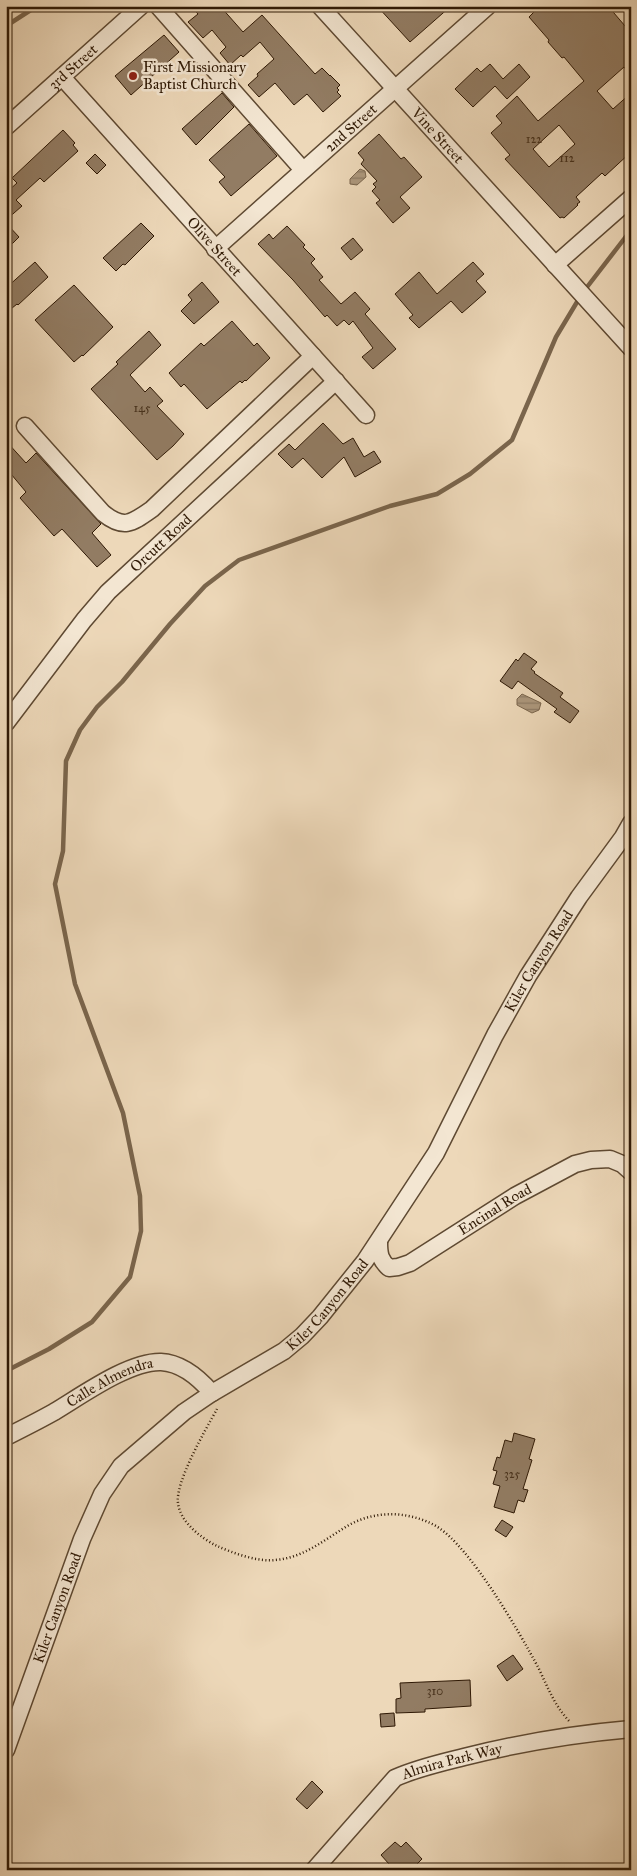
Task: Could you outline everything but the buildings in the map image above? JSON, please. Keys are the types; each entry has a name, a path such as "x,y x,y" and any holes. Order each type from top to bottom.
{"street":[{"name":"3rd Street","path":"6,127 141,6"},
{"path":"158,6 304,170"},
{"name":"Vine Street","path":"320,6 631,348"},
{"name":"2nd Street","path":"215,248 396,90 485,7"},
{"name":"Olive Street","path":"62,77 366,415"},
{"path":"555,265 631,198"},
{"path":"25,426 103,513 112,521 123,525 137,520 152,509 313,356"},
{"name":"Orcutt Road","path":"6,723 84,620 108,592 336,382"},
{"name":"Kiler Canyon Road","path":"6,1750 82,1539 102,1494 121,1466 184,1412 215,1400 284,1351 302,1336 326,1310 379,1242 436,1153 495,1034 528,976 579,897 623,837 631,823"},
{"name":"Encinal Road","path":"379,1242 379,1256 385,1264 389,1268 398,1267 410,1263 515,1196 575,1164 591,1160 610,1159 622,1164 631,1172"},
{"name":"Calle Almendra","path":"6,1437 40,1420 108,1379 140,1365 160,1362 175,1365 200,1379 215,1400"},
{"name":"Almira Park Way","path":"314,1870 395,1778 413,1770 502,1747 581,1733 631,1729"}],"path":[{"path":"215,1400 180,1484 178,1503 183,1517 192,1528 206,1540 233,1553 274,1560 296,1556 312,1549 351,1524 371,1516 403,1515 419,1519 436,1527 461,1548 484,1580 538,1668 560,1711 581,1733"}],"shaded area":[{"path":"360,169 365,171 366,177 357,185 350,184 350,179"},
{"path":"522,694 541,703 539,710 532,713 517,705 517,699"}],"waterway":[{"path":"6,26 37,6"},
{"path":"584,291 631,230"},
{"path":"6,1371 49,1349 92,1322 130,1277 141,1231 140,1196 123,1113 75,984 55,884 63,851 66,761 80,730 97,707 122,682 170,624 205,586 239,560 390,506 437,494 470,474 512,440 556,337 580,297"}],"place":[{"name":"First Missionary Baptist Church","path":"133,76"}]}
